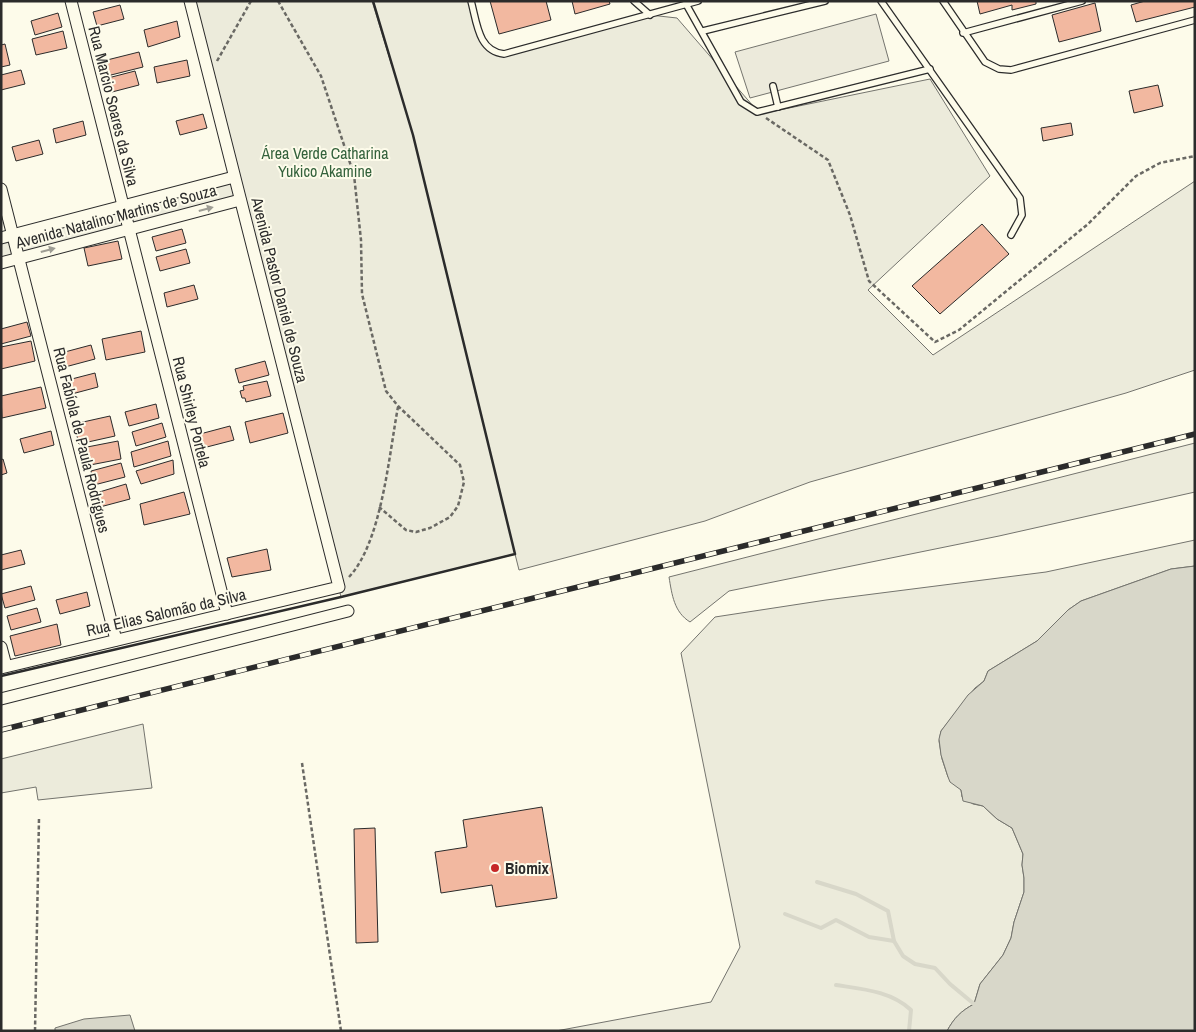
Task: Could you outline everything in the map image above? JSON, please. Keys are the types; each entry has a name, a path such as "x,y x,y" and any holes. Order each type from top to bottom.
{"street":[{"name":"Rua Marcio Soares da Silva","path":"71,1 127,224"},
{"name":"Avenida Pastor Daniel de Souza","path":"190,1 339,587"},
{"name":"Avenida Natalino Martins de Souza","path":"1,238 234,177"},
{"name":"Rua Fabíola de Paula Rodrigues","path":"1,189 116,640"},
{"name":"Avenida Natalino Martins de Souza","path":"1,263 17,253 127,224 240,200"},
{"name":"Rua Shirley Portela","path":"127,224 227,614"},
{"name":"Rua Elias Salomão da Silva","path":"4,667 339,587"},
{"path":"1,700 348,611"},
{"path":"1,647 4,667"}],"lane":[{"path":"471,1 482,40 486,47 494,53 504,54 698,1"},
{"path":"634,1 650,15"},
{"path":"703,30 825,1"},
{"path":"881,1 1020,198 1022,215 1011,235"},
{"path":"943,1 985,62 999,69 1011,70 1195,20"},
{"path":"1053,1 1055,8"},
{"path":"963,32 1082,1"},
{"path":"686,4 703,30 741,102 757,112 930,69"},
{"path":"773,86 778,107"}],"path":[{"path":"208,75 251,1"},
{"path":"278,1 321,76 354,176 361,240 362,294 386,391 398,406 460,465 463,473 458,506 450,517 430,528 416,532 406,530 379,508"},
{"path":"757,112 828,160 850,214 869,281 935,342 959,330 1088,224 1136,176 1160,163 1195,156"},
{"path":"339,587 362,561 379,508 398,406"},
{"path":"302,763 341,1031"},
{"path":"35,1031 39,818"}],"green space":[{"name":"Área Verde Catharina Yukico Akamine","path":"190,1 372,1 392,66 373,1 471,1 481,40 504,54 650,15 677,18 760,114 930,79 990,176 868,290 933,355 1195,181 1195,370 1126,393 810,482 705,521 519,570 515,554 341,597 240,200 1,263 1,238 234,177"},
{"path":"1195,443 1195,492 999,536 729,591 690,622 680,613 673,597 669,577"},
{"path":"1195,540 1195,566 1171,569 1081,601 1068,610 1037,641 988,671 984,681 975,688 941,731 939,741 948,777 961,790 962,797 973,804 983,806 997,819 1012,828 1023,854 1024,878 1024,892 1011,938 1003,955 980,984 974,1004 958,1015 947,1031 556,1031 711,1002 740,947 681,653 715,617 826,600 1046,572"},
{"path":"143,724 152,788 38,800 36,787 1,793 1,759"}],"shaded area":[{"path":"876,14 889,61 750,98 735,52"},
{"path":"1195,566 1195,1031 947,1031 958,1015 974,1004 980,984 1003,955 1011,938 1024,892 1024,878 1023,854 1012,828 997,819 983,806 963,801 961,790 950,782 941,755 939,739 941,731 968,695 984,681 988,671 1037,641 1068,610 1081,601 1171,569"},
{"path":"130,1015 135,1031 55,1031 55,1028 84,1019"}],"building":[{"path":"490,1 546,1 551,20 499,34"},
{"path":"572,1 609,1 610,4 575,14"},
{"path":"977,1 1036,1 1036,4 1012,10 1012,5 980,14"},
{"path":"1145,1 1195,1 1195,7 1136,22 1131,5"},
{"path":"1095,3 1101,31 1059,42 1052,15"},
{"path":"120,5 124,19 97,26 93,12"},
{"path":"58,13 62,27 35,35 31,21"},
{"path":"177,21 180,37 148,47 144,30"},
{"path":"63,31 67,48 36,55 32,39"},
{"path":"5,44 10,65 1,67 1,45"},
{"path":"139,52 143,67 107,76 103,61"},
{"path":"187,60 190,76 157,83 154,67"},
{"path":"21,70 25,84 1,90 1,75"},
{"path":"135,71 139,85 112,92 108,78"},
{"path":"1158,85 1163,106 1134,113 1129,91"},
{"path":"203,114 207,128 180,135 176,121"},
{"path":"83,121 86,135 56,143 53,129"},
{"path":"1071,123 1073,135 1043,141 1041,128"},
{"path":"39,140 43,154 16,161 12,147"},
{"path":"982,224 1009,254 940,314 912,286"},
{"path":"182,229 186,243 156,251 152,237"},
{"path":"118,241 122,259 88,266 84,248"},
{"path":"186,249 190,263 160,271 156,257"},
{"path":"194,285 198,299 167,307 164,293"},
{"path":"27,322 31,336 1,344 1,329"},
{"path":"141,331 145,352 106,360 102,339"},
{"path":"31,341 35,361 1,369 1,347"},
{"path":"91,345 95,359 65,367 61,353"},
{"path":"265,361 269,375 239,383 235,369"},
{"path":"95,373 98,387 68,395 64,381"},
{"path":"267,381 271,396 246,402 245,398 242,398 240,391 244,390 243,386"},
{"path":"41,387 46,408 2,418 1,396"},
{"path":"156,404 159,418 129,426 125,412"},
{"path":"283,413 288,433 250,443 245,422"},
{"path":"110,416 115,436 79,444 74,424"},
{"path":"162,423 166,437 136,446 132,432"},
{"path":"230,426 234,440 203,448 200,434"},
{"path":"51,431 54,445 24,453 20,439"},
{"path":"118,441 121,459 85,466 82,448"},
{"path":"168,441 171,456 134,467 131,452"},
{"path":"3,459 7,473 1,475 1,460"},
{"path":"173,460 174,474 141,484 136,471"},
{"path":"121,463 125,477 94,485 91,471"},
{"path":"126,484 130,499 100,507 96,493"},
{"path":"184,492 190,514 144,525 140,504"},
{"path":"267,549 271,570 232,577 227,558"},
{"path":"21,550 25,564 1,570 1,555"},
{"path":"31,586 35,600 5,608 1,594"},
{"path":"87,592 90,606 60,614 56,600"},
{"path":"37,608 41,622 11,630 7,616"},
{"path":"57,624 61,645 15,656 10,636"},
{"name":"Biomix","path":"542,807 557,898 496,907 492,885 441,893 435,852 467,847 463,820"},
{"path":"375,828 378,942 356,943 354,829"}],"waterway":[{"path":"817,882 856,894 888,911 894,941"},
{"path":"785,914 821,928 836,920 869,937 894,941 903,956 915,964 935,968 950,984 974,1004"},
{"path":"836,985 876,992 903,1004 911,1010 909,1031"}],"railway":[{"path":"1,730 1195,434"}],"wall":[{"path":"1,676 341,597 515,554 413,135 373,1"}],"place":[{"name":"Biomix","path":"495,868"}]}
